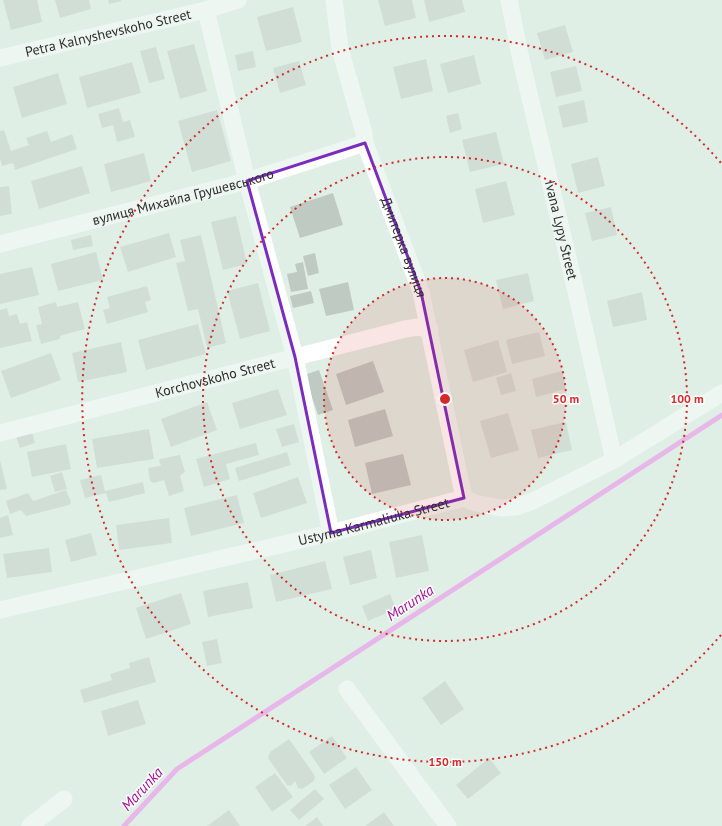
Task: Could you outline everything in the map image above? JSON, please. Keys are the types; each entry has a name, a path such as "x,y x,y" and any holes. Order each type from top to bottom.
{"street":[{"name":"Petra Kalnyshevskoho Street","path":"0,58 206,10 238,0"},
{"name":"Дмитерка вулиця","path":"334,0 340,49 364,133 365,143 421,292 464,498"},
{"name":"Ivana Lypy Street","path":"509,0 521,60 614,460"},
{"path":"206,10 247,181 295,356 331,533"},
{"name":"вулиця Михайла Грушевського","path":"0,244 247,181 365,143"},
{"name":"Korchovskoho Street","path":"0,433 295,356 405,329 418,327 430,330"},
{"name":"Ustyma Karmaliuka Street","path":"0,610 331,533 464,498 501,508 516,507 533,501 614,460 722,393"},
{"path":"348,689 448,826"},
{"path":"30,826 64,799"}],"highlighted area":[{"path":"365,143 421,292 464,498 331,533 295,357 247,181"}],"building":[{"path":"3,0 37,0 42,22 11,30"},
{"path":"55,0 89,0 91,9 60,18"},
{"path":"108,0 121,0 121,1 109,4"},
{"path":"378,0 412,0 416,18 385,26"},
{"path":"424,0 462,0 465,12 429,22"},
{"path":"293,7 302,42 266,51 257,17"},
{"path":"565,25 573,52 545,60 537,33"},
{"path":"194,44 207,91 180,99 167,51"},
{"path":"156,47 165,79 149,83 140,51"},
{"path":"253,51 256,67 238,71 235,55"},
{"path":"474,55 481,84 448,93 440,64"},
{"path":"426,59 433,91 401,99 393,67"},
{"path":"299,61 306,85 280,93 273,68"},
{"path":"132,62 141,93 87,108 79,77"},
{"path":"576,66 582,91 556,97 550,72"},
{"path":"58,73 67,104 22,118 13,87"},
{"path":"584,100 588,122 563,128 558,106"},
{"path":"119,108 123,122 130,120 135,137 117,142 113,125 102,128 98,114"},
{"path":"217,110 231,161 192,172 178,121"},
{"path":"458,113 462,129 450,133 446,116"},
{"path":"4,130 11,151 29,145 26,138 47,131 51,142 72,134 77,149 15,170 13,163 2,166 0,159 0,131"},
{"path":"496,132 504,164 470,172 462,140"},
{"path":"144,153 151,181 111,192 104,164"},
{"path":"598,157 605,186 578,193 571,164"},
{"path":"82,166 90,193 39,209 31,181"},
{"path":"506,181 515,215 483,223 475,189"},
{"path":"9,186 12,214 0,216 0,187"},
{"path":"333,193 343,225 300,238 290,207"},
{"path":"611,207 617,235 592,241 585,213"},
{"path":"236,216 247,264 223,270 211,222"},
{"path":"169,233 176,257 128,272 120,247"},
{"path":"91,235 93,246 73,250 71,240"},
{"path":"201,235 226,343 207,348 198,309 188,311 176,263 185,261 180,240"},
{"path":"96,252 103,280 58,291 51,264"},
{"path":"315,253 319,273 308,276 303,256"},
{"path":"303,262 308,289 291,292 287,274 297,272 295,264"},
{"path":"32,267 39,295 0,304 0,274"},
{"path":"528,273 534,301 503,309 496,280"},
{"path":"348,282 354,310 326,316 319,289"},
{"path":"258,283 270,331 240,339 227,291"},
{"path":"147,286 151,300 145,302 148,312 107,324 103,310 110,308 107,297"},
{"path":"311,291 314,303 293,308 290,296"},
{"path":"642,292 647,320 613,327 607,301"},
{"path":"56,302 57,307 78,302 85,329 60,336 60,339 41,344 36,325 42,324 38,307"},
{"path":"7,308 9,316 17,314 20,324 27,322 32,341 0,348 0,310"},
{"path":"198,324 206,354 146,370 138,340"},
{"path":"539,332 545,356 512,364 506,340"},
{"path":"498,340 507,372 473,382 464,350"},
{"path":"121,342 127,372 78,382 72,353"},
{"path":"51,353 61,380 11,398 1,371"},
{"path":"373,361 384,392 346,405 336,374"},
{"path":"319,370 333,410 318,415 304,375"},
{"path":"562,371 566,389 536,397 532,379"},
{"path":"511,373 516,391 501,395 496,378"},
{"path":"278,389 287,415 240,429 232,403"},
{"path":"207,402 217,430 171,447 161,419"},
{"path":"385,409 393,436 355,447 348,420"},
{"path":"508,413 519,450 491,458 480,421"},
{"path":"566,422 572,450 538,458 531,430"},
{"path":"294,424 299,442 282,447 276,429"},
{"path":"31,428 35,443 20,448 16,436"},
{"path":"149,429 154,459 97,468 92,439"},
{"path":"256,443 259,455 226,464 230,479 204,487 196,459"},
{"path":"66,444 71,469 32,477 27,452"},
{"path":"287,452 291,465 239,481 235,468"},
{"path":"403,454 411,485 372,494 365,463"},
{"path":"180,455 185,472 180,476 184,491 169,496 164,480 154,483 150,481 148,468 161,465 159,461 160,459"},
{"path":"0,460 7,489 0,490"},
{"path":"62,472 67,489 55,492 50,476"},
{"path":"101,475 105,491 143,482 145,493 109,502 106,493 85,498 80,480"},
{"path":"298,477 307,503 261,518 253,493"},
{"path":"66,490 71,502 69,505 26,516 21,510 10,514 6,501 28,493 33,501"},
{"path":"237,495 244,523 191,536 184,508"},
{"path":"8,515 13,535 0,538 0,518"},
{"path":"169,518 172,543 119,550 116,525"},
{"path":"91,533 97,555 71,562 65,540"},
{"path":"422,535 429,571 396,578 389,542"},
{"path":"49,548 52,572 7,578 3,554"},
{"path":"371,550 377,578 350,585 343,557"},
{"path":"325,561 332,589 276,602 270,575"},
{"path":"248,582 253,608 208,617 203,591"},
{"path":"181,593 191,624 146,639 136,608"},
{"path":"390,594 396,609 368,621 362,606"},
{"path":"217,639 222,663 207,666 202,642"},
{"path":"149,657 156,682 84,703 80,690 112,680 110,674 130,668 129,663"},
{"path":"445,681 464,709 441,725 422,698"},
{"path":"138,700 146,724 108,736 101,711"},
{"path":"332,736 347,758 324,774 309,752"},
{"path":"289,739 315,776 314,781 302,789 298,788 295,781 291,786 287,785 268,758 270,752"},
{"path":"489,758 501,773 468,799 456,785"},
{"path":"356,767 372,790 345,809 329,785"},
{"path":"275,773 293,797 272,812 255,787"},
{"path":"315,789 324,799 299,820 290,810"},
{"path":"229,810 240,826 207,826"},
{"path":"384,812 394,826 365,826"},
{"path":"317,817 323,826 305,826"}],"waterway":[{"name":"Marunka","path":"124,826 177,769 722,415"}]}
